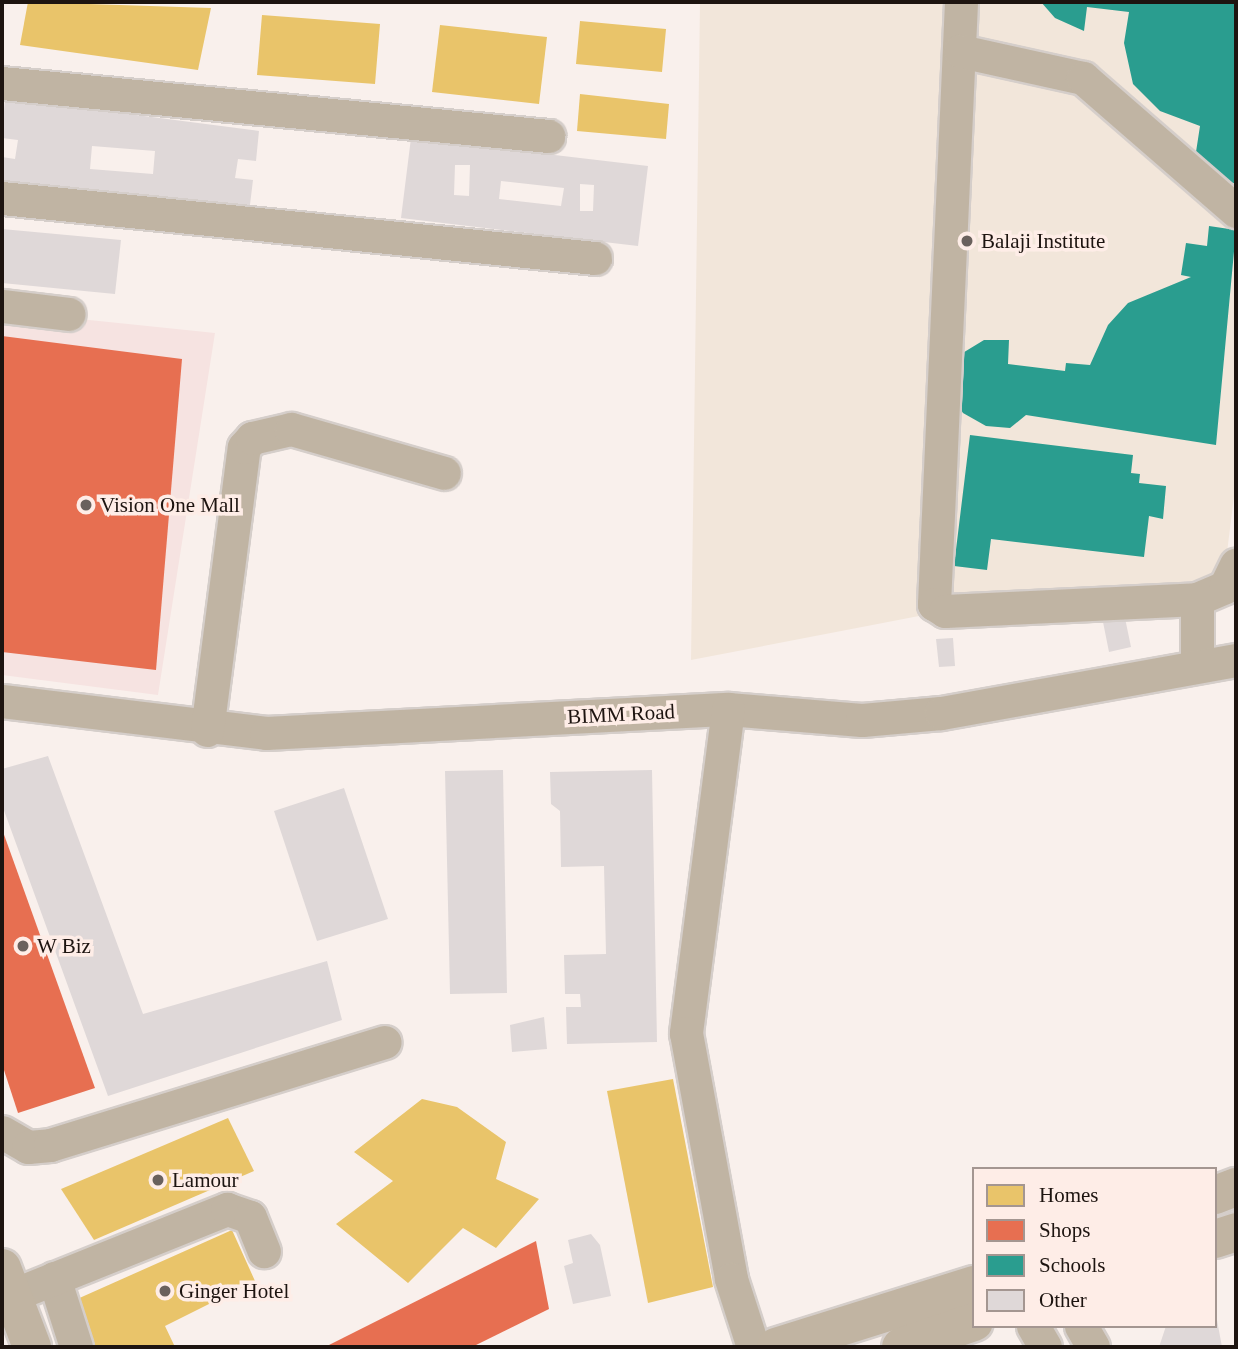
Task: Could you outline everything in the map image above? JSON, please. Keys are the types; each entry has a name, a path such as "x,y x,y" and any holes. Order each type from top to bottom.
{"main road":[{"path":"1217,1194 1236,1187"},
{"path":"1217,1238 1236,1232"},
{"path":"8,1282 32,1347"},
{"path":"776,1347 972,1286"},
{"path":"901,1347 972,1323"}],"street":[{"path":"961,2 934,604 945,611 1197,599 1225,587 1236,564"},
{"path":"960,51 1083,78 1236,211"},
{"path":"2,83 548,136"},
{"path":"2,198 595,258"},
{"path":"2,306 69,314"},
{"path":"207,730 244,447 291,429 444,473"},
{"path":"1197,599 1197,666"},
{"name":"BIMM Road","path":"2,701 207,730 266,733 728,709 904,718 1236,660"},
{"path":"728,709 686,1033 731,1279 753,1347"},
{"path":"2,1132 28,1147 50,1145 384,1042"},
{"path":"8,1282 54,1278 227,1209 250,1217 264,1251"},
{"path":"54,1278 76,1347"},
{"path":"1082,1328 1093,1347"}],"shaded area":[{"name":"Balaji Institute","path":"700,2 1236,2 1236,480 1224,577 945,611 691,660"},
{"name":"Vision One Mall","path":"2,311 215,333 158,695 2,675"}],"building: Homes":[{"path":"28,2 211,8 198,70 20,45"},
{"path":"262,15 380,24 375,84 257,75"},
{"path":"580,21 666,29 662,72 576,64"},
{"path":"440,25 547,37 539,104 432,92"},
{"path":"580,94 669,104 666,139 577,131"},
{"path":"673,1079 713,1287 648,1303 607,1091"},
{"path":"422,1099 457,1107 506,1142 496,1179 539,1199 496,1248 463,1228 408,1283 336,1224 393,1181 354,1152"},
{"name":"Lamour","path":"228,1118 254,1171 94,1240 61,1189"},
{"name":"Ginger Hotel","path":"232,1230 255,1281 165,1326 175,1347 90,1347 75,1300"}],"building: Shops":[{"name":"Vision One Mall","path":"2,336 182,359 156,670 2,652"},
{"name":"W Biz","path":"2,829 95,1088 18,1113 2,1064"},
{"path":"536,1241 549,1309 472,1347 325,1347"}],"building: Schools":[{"path":"1041,2 1236,2 1236,183 1219,184 1215,168 1194,165 1200,126 1160,111 1133,84 1124,43 1129,12 1087,7 1084,31 1055,18"},
{"path":"1209,226 1236,230 1216,445 1026,415 1010,428 986,426 963,413 954,399 961,354 984,340 1009,340 1008,364 1065,371 1066,363 1090,365 1108,325 1128,303 1191,277 1181,275 1186,243 1207,246"},
{"path":"970,435 1133,455 1131,473 1140,474 1139,483 1166,486 1163,519 1149,516 1144,557 991,539 987,570 954,566"}],"building: Other":[{"path":"5,98 259,131 256,161 238,159 235,178 253,180 249,213 2,181 2,157 15,159 18,140 2,138","holes":["92,146 155,151 153,174 90,169"]},
{"path":"411,138 648,166 638,246 401,218","holes":["455,165 470,165 469,196 454,195","501,181 564,188 561,206 499,199","580,184 594,185 593,211 580,211"]},
{"path":"2,229 121,240 115,294 2,283"},
{"path":"1125,618 1131,647 1109,652 1103,622"},
{"path":"953,638 955,666 939,667 936,639"},
{"path":"48,756 143,1014 327,961 342,1020 108,1096 2,805 2,769"},
{"path":"503,770 507,993 450,994 445,771"},
{"path":"652,770 657,1042 567,1044 566,1007 581,1007 580,994 565,994 564,955 606,954 604,866 561,867 560,811 551,804 550,772"},
{"path":"344,788 388,919 317,941 274,811"},
{"path":"544,1017 547,1049 512,1052 510,1025"},
{"path":"591,1234 600,1245 611,1296 573,1304 564,1266 573,1263 568,1240"},
{"path":"1217,1320 1222,1347 1159,1347 1165,1328 1217,1328"}],"place":[{"name":"Balaji Institute","path":"967,241"},
{"name":"Vision One Mall","path":"86,505"},
{"name":"W Biz","path":"23,946"},
{"name":"Lamour","path":"158,1180"},
{"name":"Ginger Hotel","path":"165,1291"}]}
